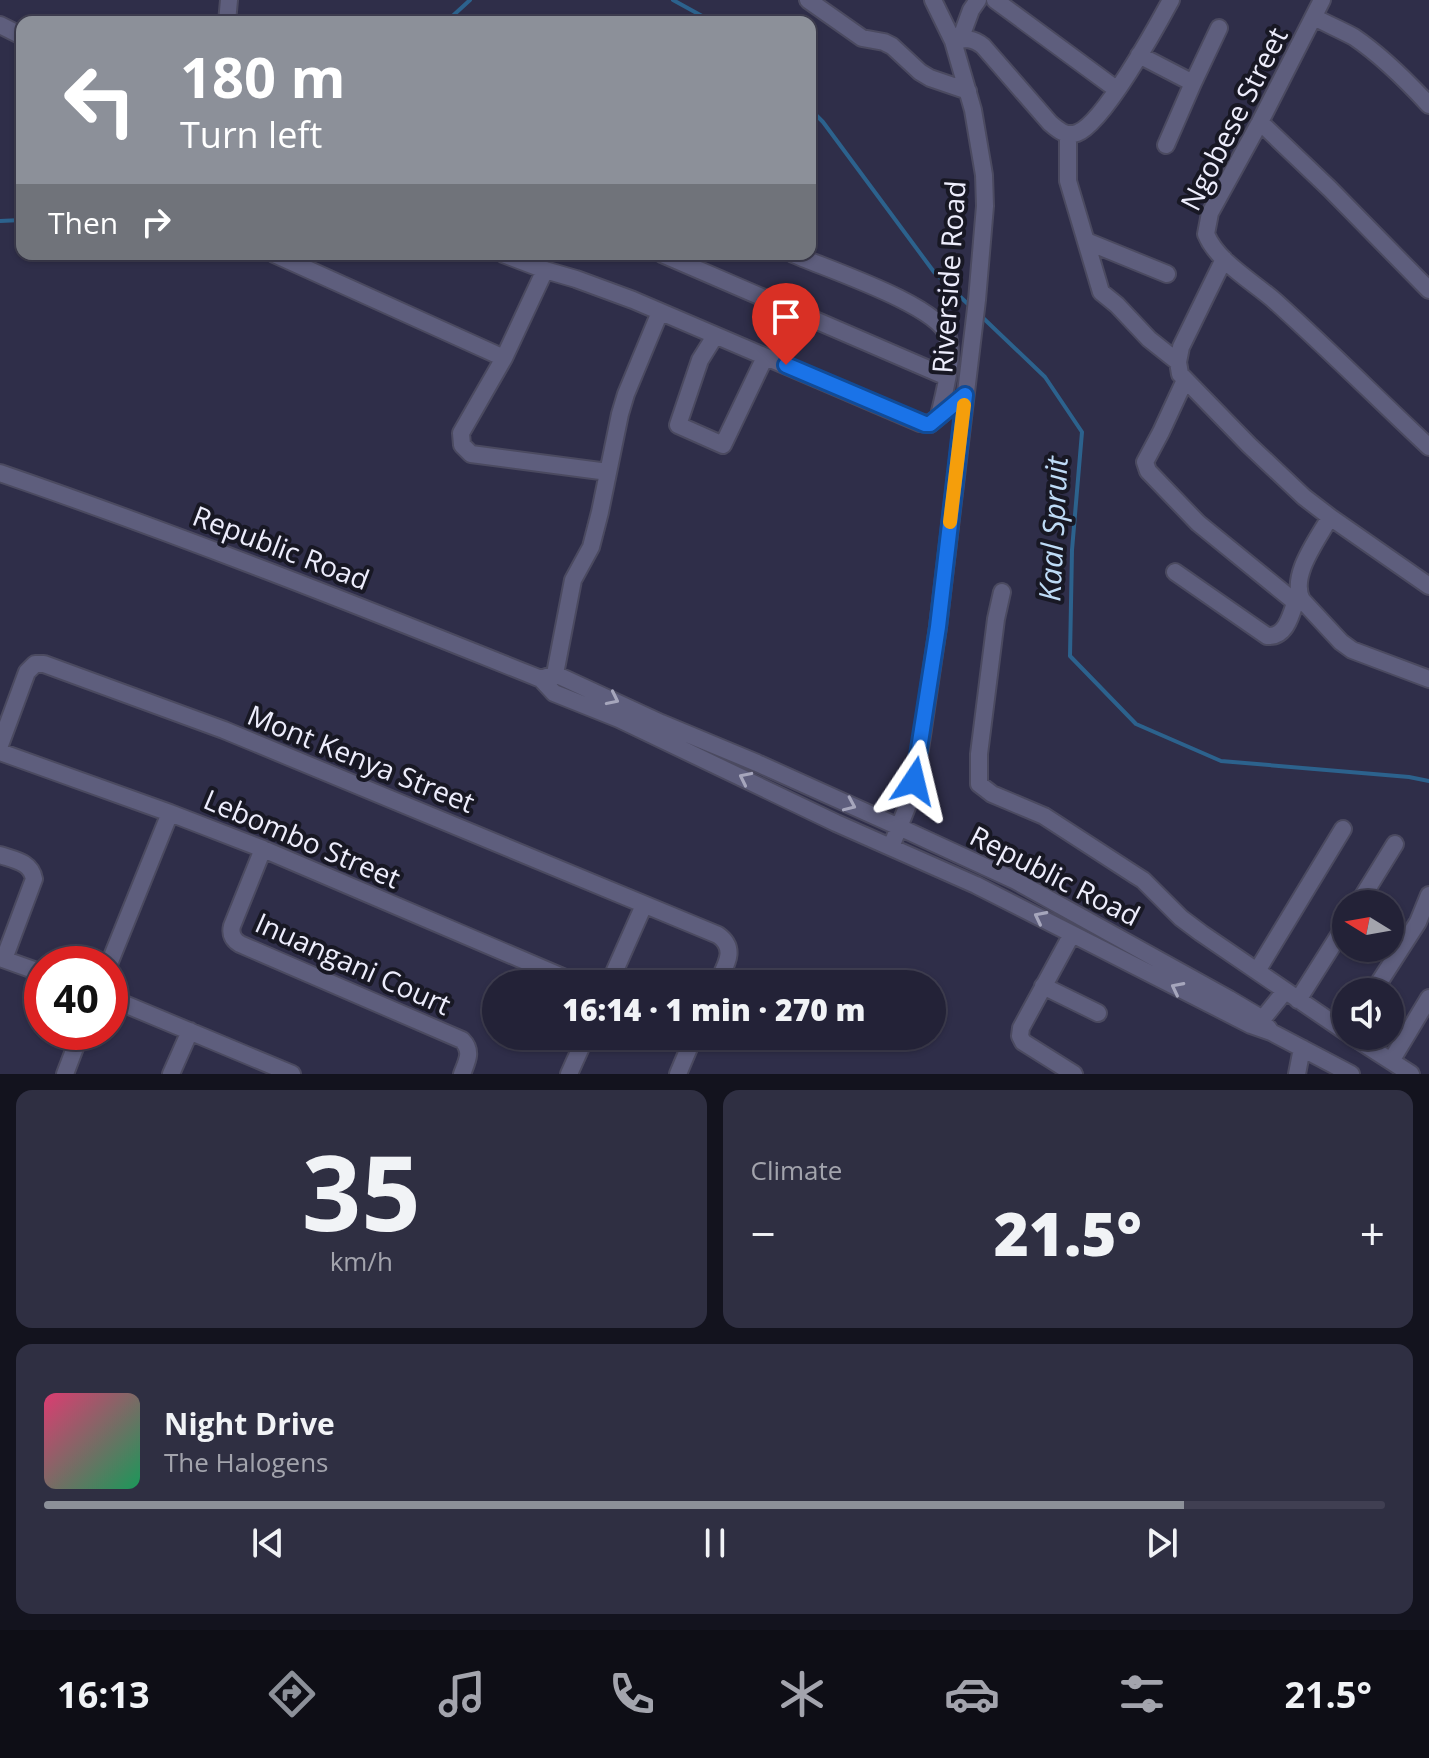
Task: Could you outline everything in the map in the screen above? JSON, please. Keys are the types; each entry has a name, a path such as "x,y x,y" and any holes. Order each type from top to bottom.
{"street":[{"path":"808,0 862,38 892,46 920,72 938,83 968,91"},
{"name":"Riverside Road","path":"891,847 911,795 920,749 938,627 984,231 984,175 980,143 957,40 933,0"},
{"path":"978,0 957,40 977,41 983,46 1050,123 1060,132 1068,134 1076,134 1091,123 1139,55 1171,0"},
{"path":"995,0 1116,89"},
{"name":"Ngobese Street","path":"1224,259 1209,242 1207,221 1322,0"},
{"path":"1314,17 1352,36 1376,53 1429,105"},
{"path":"1166,145 1219,28"},
{"path":"1139,55 1193,83"},
{"path":"1260,122 1429,290"},
{"path":"1068,134 1068,181 1101,292 1149,339 1178,362"},
{"path":"1086,241 1167,274"},
{"path":"1429,447 1277,303 1224,259 1184,340 1178,362 1180,374 1279,474 1330,517 1429,586"},
{"path":"287,260 504,358"},
{"path":"519,260 660,312 920,423 930,424 965,395"},
{"path":"676,260 947,377"},
{"path":"808,260 876,287 922,312 945,329 949,340 947,377 939,416"},
{"path":"545,270 504,358 461,433 462,445 471,454 608,472"},
{"path":"548,676 573,580 591,547 626,394 660,312"},
{"path":"715,336 700,360 678,425 723,445 765,357"},
{"path":"1185,380 1145,462 1148,471 1198,523 1297,597 1341,642 1367,656 1429,679"},
{"name":"Republic Road","path":"0,473 121,515 548,676 757,763 1016,881 1229,999 1256,1015 1266,1026 1351,1074"},
{"path":"1175,572 1267,636 1275,637 1281,633 1297,597 1302,569 1330,517"},
{"path":"1002,592 977,768 979,784 992,794 1044,816 1135,875 1181,918 1332,1023"},
{"name":"Mont Kenya Street","path":"0,745 27,672 35,664 44,664 224,730 718,935 727,942 729,949 723,970"},
{"name":"Republic Road","path":"548,676 554,693 619,719 836,823 976,885 1251,1025 1266,1026"},
{"name":"Lebombo Street","path":"0,752 263,849 546,970"},
{"path":"116,946 170,813"},
{"path":"1257,971 1343,829"},
{"path":"1367,890 1395,844"},
{"name":"Inuangani Court","path":"263,849 232,926 234,939 462,1040 469,1052 462,1074"},
{"path":"0,855 28,866 34,875 34,885 2,958 24,966"},
{"path":"1382,978 1418,922 1429,895"},
{"path":"615,970 644,905"},
{"path":"1070,1073 1023,1042 1020,1036 1021,1028 1072,934"},
{"path":"1266,1026 1332,943"},
{"path":"1043,986 1098,1013"},
{"path":"1391,1061 1429,998"},
{"path":"128,1005 292,1074"},
{"path":"171,1074 190,1031"},
{"path":"1297,1074 1302,1048"},
{"path":"65,1074 74,1050"},
{"path":"569,1074 580,1050"},
{"path":"678,1074 688,1050"},
{"path":"1374,1050 1411,1074"}],"waterway":[{"name":"Kaal Spruit","path":"453,16 470,0"},
{"name":"Kaal Spruit","path":"673,0 702,16"},
{"name":"Kaal Spruit","path":"816,115 934,272 970,306"},
{"name":"Kaal Spruit","path":"0,221 16,220"},
{"name":"Kaal Spruit","path":"980,315 1045,377 1082,432 1072,550 1070,656 1136,724 1221,761 1429,781"}],"slow traffic":[{"path":"950,522 964,405"}],"route":[{"path":"786,365 925,424 930,424 965,395 938,627 914,781"}]}
